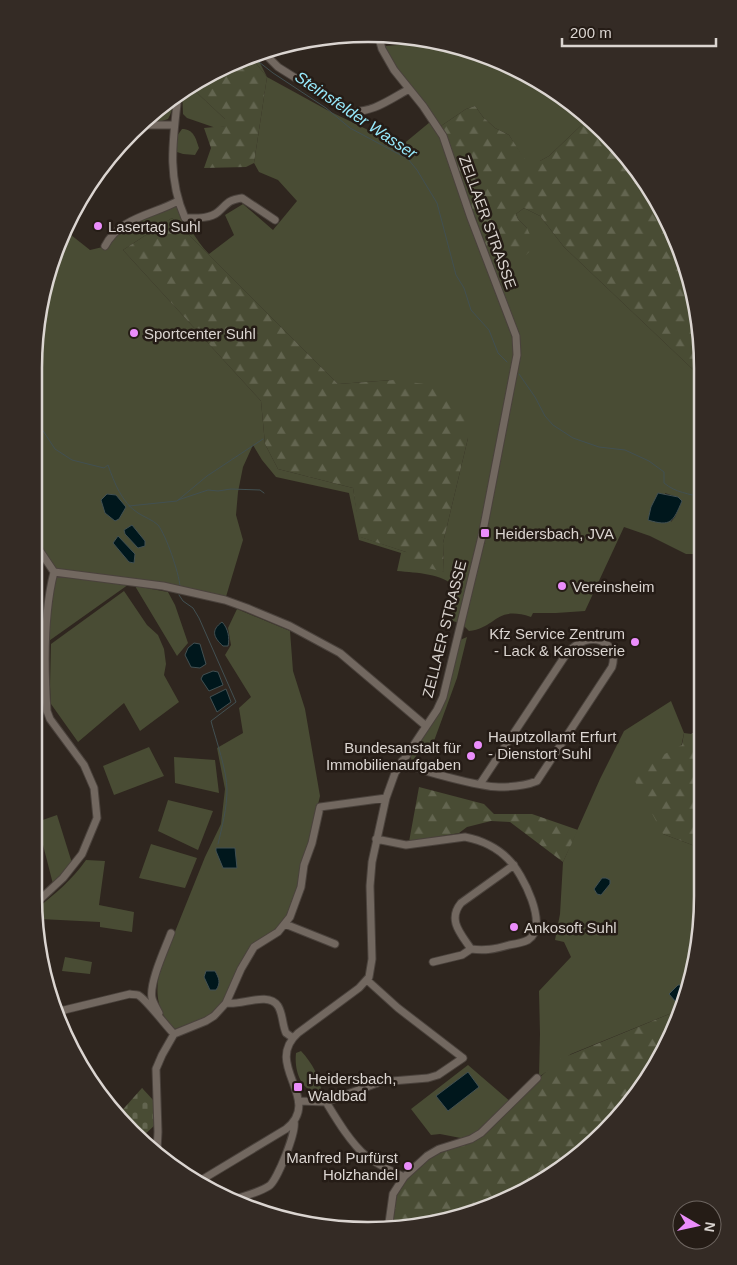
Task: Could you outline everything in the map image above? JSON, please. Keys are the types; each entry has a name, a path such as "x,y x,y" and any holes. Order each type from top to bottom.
{"street":[{"name":"ZELLAER STRASSE","path":"367,980 372,966 370,886 376,839 386,798 395,773 437,710 443,697 480,543 517,349 516,336 471,218 443,136 433,119 394,70 380,43"},
{"path":"269,58 278,67 348,112 359,113 369,111 409,89"},
{"path":"177,105 172,167 178,201 185,218 198,218 217,213 230,200 242,198 275,220"},
{"path":"152,125 174,125"},
{"path":"105,246 130,221 139,216 168,207 178,201"},
{"path":"42,554 54,572 48,596 46,643 48,711 50,719 84,765 94,788 97,818 82,854 63,878 42,897"},
{"path":"54,572 163,586 226,600 247,608 290,626 340,652 426,726"},
{"path":"402,761 406,765 419,769 480,784 497,787 527,785 537,781 612,667 614,660 613,652 608,644 589,640 574,646 567,653 480,784"},
{"path":"157,1145 156,1069 162,1055 174,1034 214,1016 226,1003 241,969 254,946 278,932 290,917 301,887 304,864 312,843 320,807 386,798"},
{"path":"376,839 406,845 455,838 474,839 500,852 514,866 533,902 536,921 531,936 526,941 482,951 471,949 462,955 433,962"},
{"path":"471,949 457,929 454,918 456,910 468,898 514,866"},
{"path":"285,924 335,944"},
{"path":"164,1024 152,998 155,975 171,933"},
{"path":"204,1178 286,1129 294,1122 299,1112 299,1101 286,1063 287,1048 293,1038 367,980 398,1008 463,1058 438,1075 428,1078 380,1082 326,1102 299,1101"},
{"path":"63,1010 130,994 138,995 144,999 174,1034"},
{"path":"226,1003 237,1004 264,999 272,1001 277,1004 286,1032 293,1038"},
{"path":"389,1222 393,1194 404,1177 427,1156 439,1149 471,1139 480,1133 537,1078"},
{"path":"326,1102 354,1142 367,1156 404,1177"},
{"path":"242,1197 271,1186 276,1179 292,1139 296,1126 294,1122"}],"green space":[{"path":"405,44 432,49 493,67 550,97 583,123 549,156 540,161 525,161 509,135 495,128 475,106 466,109 441,126 395,66 385,46"},
{"path":"259,62 267,77 256,63"},
{"path":"256,63 267,77 254,163 246,167 204,168 211,148 204,128 225,126 225,119 196,92 224,76"},
{"path":"267,77 329,111 401,146 430,122 440,137 512,328 514,349 514,363 478,542 459,623 450,620 457,588 451,583 444,579 421,573 397,571 401,553 359,540 349,493 276,477 253,445 243,467 238,492 236,515 243,540 225,600 132,582 46,643 54,572 42,554 43,347 45,326 54,284 71,235 90,250 107,246 130,221 178,201 195,236 209,254 234,235 225,215 243,204 273,230 297,201 278,180 259,172 254,163","holes":["172,218 338,384 393,380 468,438 443,543 444,572 406,552 361,537 353,488 278,469 265,444 261,401 123,250"]},
{"path":"196,92 225,119 225,126 216,128 187,118 183,114 182,101"},
{"path":"475,106 495,128 509,135 526,161 540,161 549,156 583,123 614,154 640,187 670,244 683,284 692,326 694,370 564,247 540,216 524,208 516,214 518,219 527,228 535,246 526,255 513,257 495,242 486,246 441,126 466,109"},
{"path":"172,108 168,119 156,121"},
{"path":"182,129 192,133 195,138 199,148 195,155 177,152 177,136"},
{"path":"524,208 540,216 564,247 694,370 694,554 686,554 650,536 624,527 585,611 533,613 531,617 519,614 503,615 485,626 469,631 464,626 483,544 486,544 480,543 515,363 516,336 486,246 527,228 518,219 516,214","holes":["665,493 682,501 675,517 671,522"]},
{"path":"172,218 338,384 393,380 441,386 464,417 468,438 443,543 444,572 408,563 406,552 360,537 353,488 278,469 265,444 261,401 123,250"},
{"path":"135,586 168,592 175,605 188,643 177,656"},
{"path":"124,591 147,625 158,635 164,649 166,664 164,675 179,702 140,731 124,703 78,742 51,704 51,644"},
{"path":"237,609 290,631 293,671 305,709 320,796 299,886 288,916 277,931 252,945 228,995 221,1005 205,1018 175,1029 164,1016 158,1001 160,969 205,857 221,824 225,789 217,748 243,733 239,708 251,697 225,655 231,645 228,628"},
{"path":"467,637 457,678 434,741 422,747 412,762 410,754 430,725 460,640"},
{"path":"671,701 684,733 663,834 694,846 694,918 692,939 683,981 673,1012 571,1054 539,1077 539,991 571,957 564,942 555,940 560,914 563,862 624,731"},
{"path":"694,732 694,846 663,834 630,772 682,745 684,733"},
{"path":"149,747 164,776 114,795 103,766"},
{"path":"174,757 215,760 219,793 175,783"},
{"path":"419,787 484,804 494,814 532,814 578,830 563,862 510,822 491,821 467,827 459,833 409,842"},
{"path":"168,800 213,811 198,850 158,831"},
{"path":"57,815 72,863 53,884 42,845 42,820"},
{"path":"151,844 197,858 185,888 139,878"},
{"path":"86,860 105,861 99,905 134,912 132,932 100,927 100,922 43,919 42,904"},
{"path":"65,957 92,962 90,974 62,971"},
{"path":"673,1013 651,1060 627,1095 599,1127 550,1168 513,1189 473,1205 432,1216 392,1222 398,1190 420,1163 440,1151 471,1140 560,1059"},
{"path":"301,1051 315,1070 322,1093 309,1089 300,1080 296,1067 296,1053"},
{"path":"468,1065 512,1103 471,1140 440,1134 431,1135 411,1109"},
{"path":"142,1088 154,1101 155,1125 145,1134 122,1110"}],"water":[{"path":"658,493 678,497 682,501 676,514 666,523 648,520 651,507"},
{"path":"107,494 116,495 126,507 119,519 115,521 105,513 101,500"},
{"path":"132,525 145,541 145,546 138,548 125,534 124,530"},
{"path":"118,536 135,554 134,563 129,562 113,543"},
{"path":"222,622 228,633 228,646 223,646 215,637 216,628"},
{"path":"194,643 200,644 206,664 200,668 191,667 185,655 188,648"},
{"path":"213,671 218,672 223,685 209,691 201,679 203,675"},
{"path":"226,689 231,702 217,712 210,697"},
{"path":"216,848 235,848 237,868 223,868"},
{"path":"602,878 610,880 610,884 601,895 597,894 594,889"},
{"path":"206,971 215,971 219,983 216,990 210,990 204,977"},
{"path":"678,985 681,987 676,1002 669,994"},
{"path":"468,1072 479,1087 448,1111 436,1096"}],"waterway":[{"name":"Steinsfelder Wasser","path":"259,62 326,108 350,128 408,159 437,203 456,275 464,288 471,310 489,330 498,353 507,362"},
{"name":"Steinsfelder Wasser","path":"519,374 545,416 553,425 573,438 599,447 625,450 649,461 664,472 664,483 678,491 694,495"},
{"path":"42,429 55,449 72,460 104,468 108,465 116,485 127,504 156,523 161,530 172,554 180,586"},
{"path":"129,506 177,501 207,476 263,439"},
{"path":"178,500 208,490 260,490 264,493"},
{"path":"179,595 183,601 193,608 199,618 236,702 211,721 227,782 225,811 218,844"}],"place":[{"name":"Lasertag Suhl","path":"98,226"},
{"name":"Sportcenter Suhl","path":"134,333"},
{"name":"Heidersbach, JVA","path":"485,533"},
{"name":"Vereinsheim","path":"562,586"},
{"name":"Kfz Service Zentrum - Lack & Karosserie","path":"635,642"},
{"name":"Hauptzollamt Erfurt - Dienstort Suhl","path":"478,745"},
{"name":"Bundesanstalt für Immobilienaufgaben","path":"471,756"},
{"name":"Ankosoft Suhl","path":"514,927"},
{"name":"Heidersbach, Waldbad","path":"298,1087"},
{"name":"Manfred Purfürst Holzhandel","path":"408,1166"}]}
